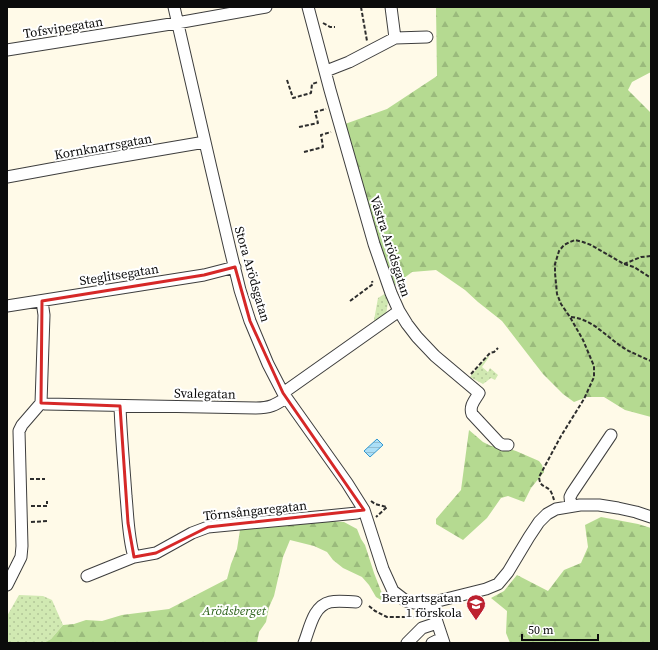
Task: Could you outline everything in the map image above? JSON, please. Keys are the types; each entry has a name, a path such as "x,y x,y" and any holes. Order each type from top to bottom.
{"street":[{"name":"Stora Arödsgatan","path":"174,7 240,290 250,321 268,364 285,395 347,483 364,510 383,569 393,591 406,601 420,604 434,603"},
{"name":"Tofsvipegatan","path":"7,50 177,23 266,7"},
{"name":"Västra Arödsgatan","path":"308,7 374,244 390,293 399,311 417,337 435,356 479,393 471,407 470,410 472,414 499,443 508,445"},
{"path":"391,7 395,38"},
{"path":"327,75 395,38 426,37"},
{"name":"Kornknarrsgatan","path":"7,177 205,142"},
{"name":"Steglitsegatan","path":"7,306 204,275 235,267"},
{"path":"7,585 21,557 22,546 19,431 22,425 41,403 44,315 42,301"},
{"name":"Svalegatan","path":"41,403 120,406 268,408 275,405 285,395 399,311"},
{"path":"120,406 128,523 134,557"},
{"path":"571,506 570,497 572,493 611,435"},
{"path":"432,643 443,641 437,623 434,603 486,589 498,584 508,572 539,522 556,509 580,505 605,506 636,512 651,517"},
{"name":"Törnsångaregatan","path":"87,576 134,557 156,553 192,533 208,527 327,516 364,510"},
{"path":"304,643 317,611 324,605 330,602 340,601 356,602"},
{"path":"407,643 422,628 437,623"}],"path":[{"path":"361,7 367,42"},
{"path":"287,80 293,98 311,93 312,84 327,75"},
{"path":"300,127 318,122 315,112 335,106"},
{"path":"304,152 324,147 321,135 342,129"},
{"path":"552,502 554,501 553,495 540,483 539,477 561,436 584,399 594,377 594,366 583,340 561,304 557,294 555,264 559,251 564,245 575,240 583,242 624,264 634,267 651,278"},
{"path":"624,264 641,257 651,256"},
{"path":"350,301 373,284 372,281"},
{"path":"570,317 578,317 594,326 630,352 651,361"},
{"path":"465,381 490,353 494,352 498,348"},
{"path":"20,480 45,479"},
{"path":"370,500 375,504 387,507 374,519"},
{"path":"21,506 47,506 47,501"},
{"path":"22,522 48,521"},
{"path":"369,606 375,611 387,616 425,617 434,603"}],"highlighted area":[{"path":"235,267 250,321 283,393 364,510 208,527 156,553 134,557 128,523 120,406 41,403 42,301 204,275"}],"green space":[{"path":"436,7 651,7 651,72 632,82 628,90 651,113 651,417 625,410 604,397 587,397 574,402 563,394 543,374 502,321 465,290 436,270 412,272 395,285 366,205 345,124 387,109 437,76"},
{"path":"386,293 388,302 386,315 375,323 374,320 378,298"},
{"path":"488,356 489,357 482,367 488,372 490,368 498,375 495,380 491,378 483,384 470,377"},
{"path":"469,430 483,442 491,446 516,451 539,461 544,472 531,488 524,502 508,496 501,498 487,518 463,540 436,524 436,519 461,490"},
{"path":"601,517 651,528 651,643 510,643 506,633 507,611 491,598 504,591 517,575 548,591 564,570 581,563 588,547 585,525"},
{"name":"Arödsberget","path":"325,521 344,522 357,529 365,545 374,573 384,596 381,600 376,597 362,577 343,568 333,560 327,552 314,546 290,540 283,557 266,622 259,632 257,643 43,643 51,639 63,625 74,624 86,620 102,621 122,615 169,609 227,579 237,549 240,530"},
{"path":"19,595 43,596 52,600 63,625 51,639 43,643 7,643 7,616"}],"water":[{"path":"377,439 383,445 370,457 364,451"}],"place":[{"name":"Bergartsgatan 1 förskola","path":"476,621"}]}
